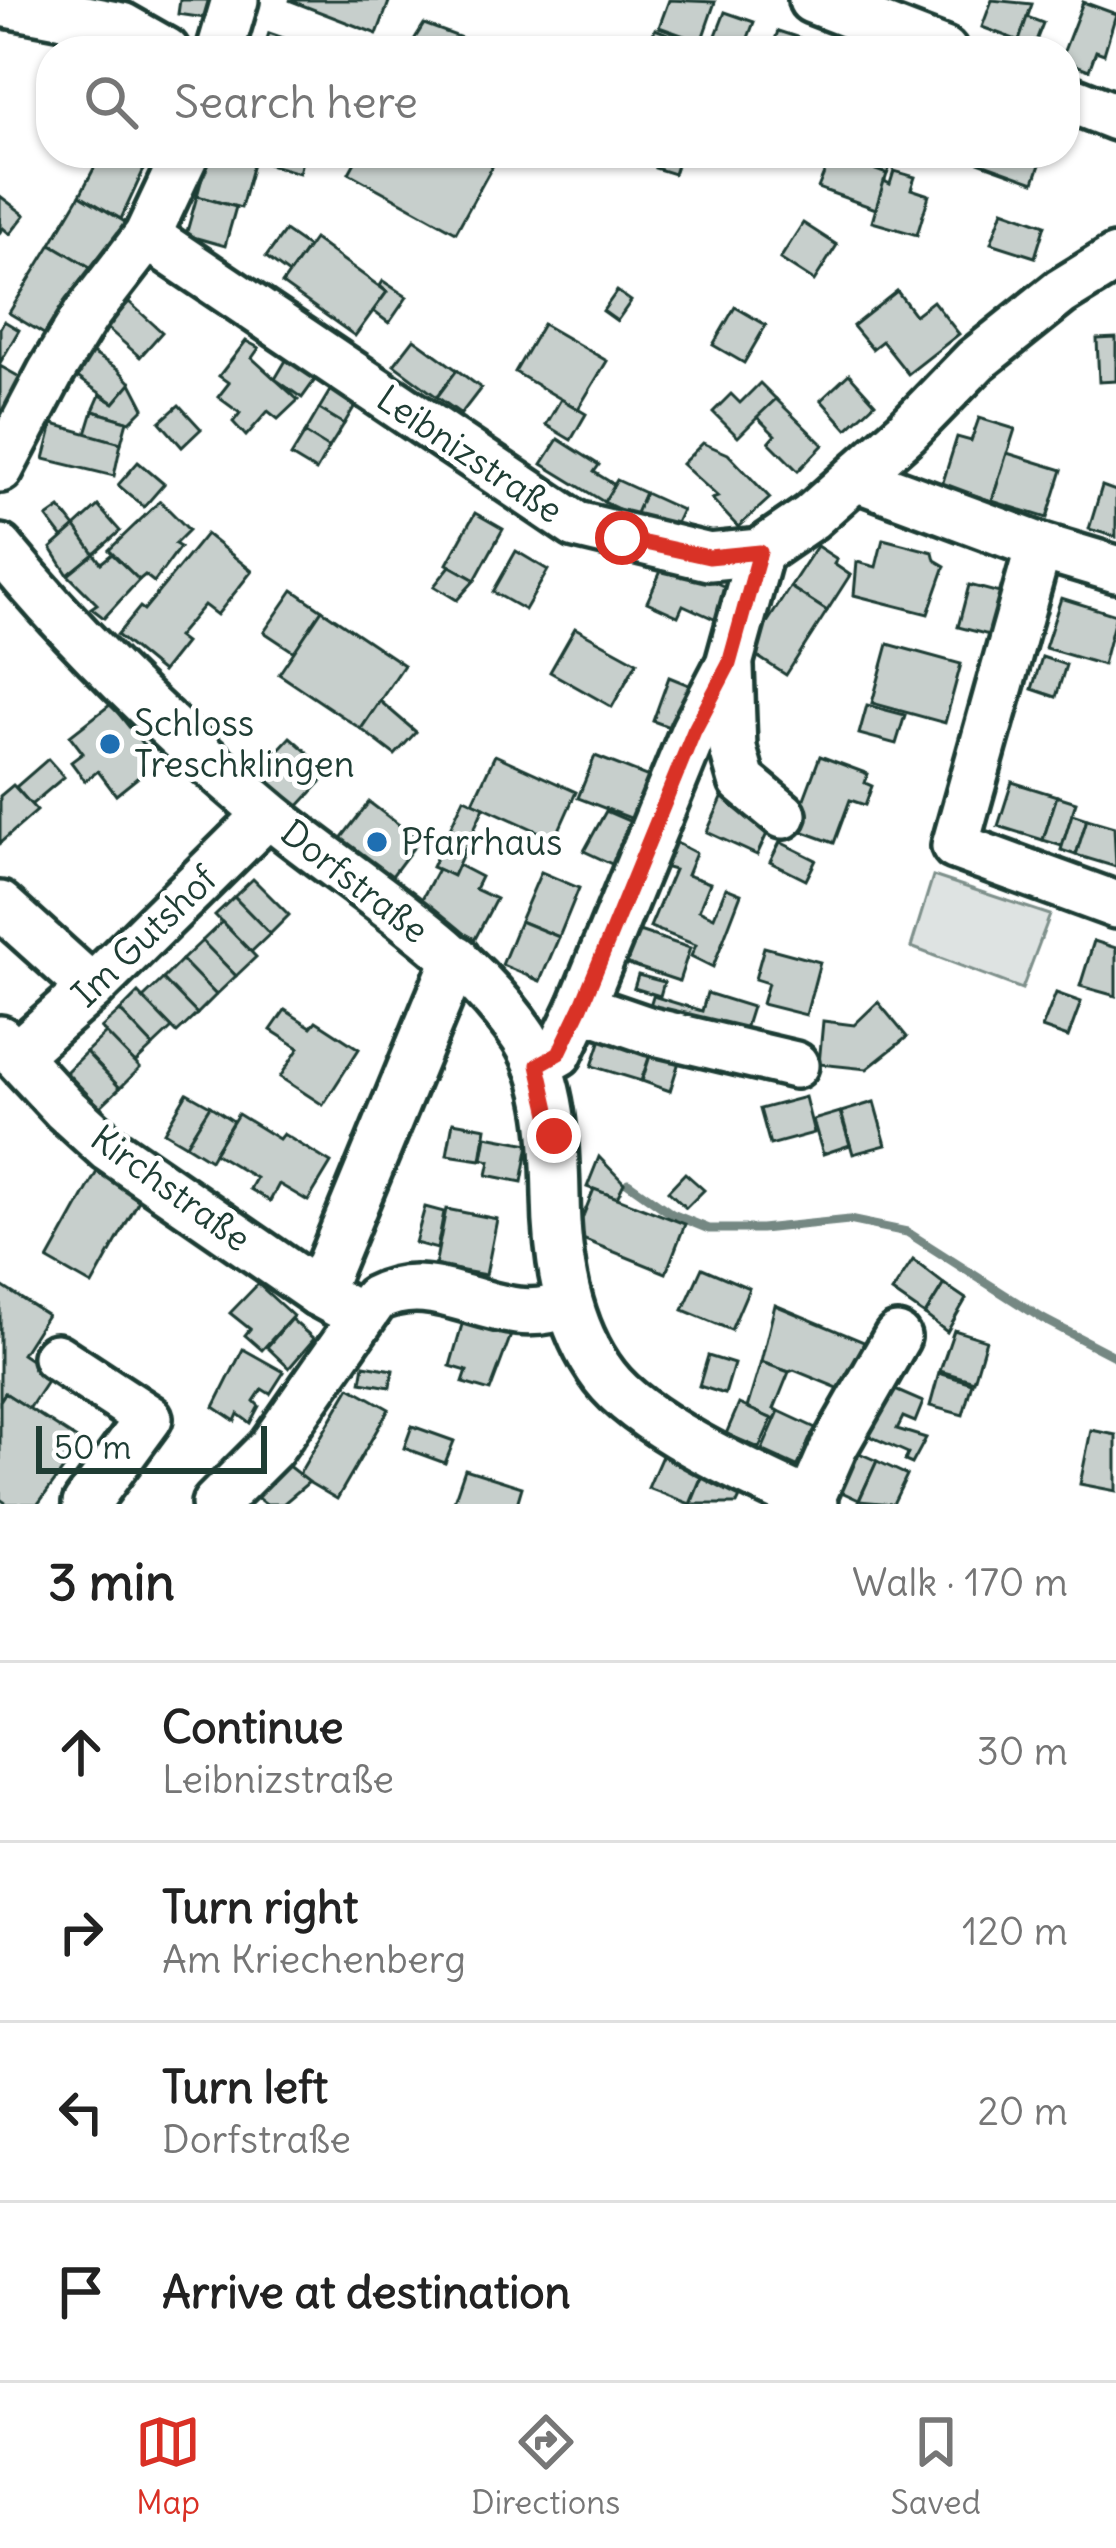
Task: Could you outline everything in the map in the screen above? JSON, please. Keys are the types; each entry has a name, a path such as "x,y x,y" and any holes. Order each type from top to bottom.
{"street":[{"path":"224,36 235,0"},
{"path":"812,0 905,36"},
{"path":"0,3 122,26 140,36"},
{"path":"1080,104 1116,117"},
{"path":"0,469 86,315 147,236 179,168"},
{"name":"Leibnizstraße","path":"147,236 576,525 709,557 760,552"},
{"path":"538,1065 559,1053 581,1007 694,731 729,664 760,552 856,478 976,360 1061,292 1116,258"},
{"path":"976,360 1016,348 1116,291"},
{"path":"856,478 1116,569"},
{"path":"1040,546 956,846 1116,905"},
{"name":"Dorfstraße","path":"0,548 61,622 143,704 268,814 456,958 526,1040 538,1065 554,1136 556,1220 567,1304 605,1378 703,1450 812,1503 835,1447 897,1336"},
{"path":"729,664 733,749 742,781 783,815"},
{"name":"Im Gutshof","path":"8,1047 92,988 268,814"},
{"path":"0,905 92,988"},
{"name":"Dorfstraße","path":"326,1277 456,958"},
{"path":"581,1007 651,1031 795,1065"},
{"name":"Kirchstraße","path":"8,1047 109,1149 326,1277 360,1316"},
{"path":"215,1504 271,1448 375,1299 393,1289 413,1286 495,1310 547,1312 567,1304"},
{"path":"56,1357 149,1418 86,1504"}],"shaded area":[{"path":"933,876 1050,915 1022,989 911,947"}],"building":[{"path":"180,0 215,0 212,19 178,14"},
{"path":"289,0 385,0 389,2 377,34"},
{"path":"669,0 715,2 703,36 684,36 659,27"},
{"path":"992,0 1032,4 1021,36 982,27"},
{"path":"1083,2 1116,14 1104,54 1096,51 1089,70 1080,67 1080,36 1070,36"},
{"path":"725,12 754,22 749,36 716,36"},
{"path":"1027,17 1043,23 1038,36 1021,36"},
{"path":"424,24 456,36 416,36"},
{"path":"94,168 145,168 121,219 80,195"},
{"path":"205,168 252,168 241,208 197,196"},
{"path":"352,168 491,168 456,232 349,173"},
{"path":"826,168 870,168 887,174 876,209 818,188"},
{"path":"995,168 1039,168 1034,182"},
{"path":"894,171 915,177 911,189 929,195 917,235 872,222 884,181 890,184"},
{"path":"80,195 125,222 95,270 51,244"},
{"path":"0,196 25,215 10,234 3,228 0,232"},
{"path":"197,196 236,207 225,246 186,235"},
{"path":"1003,210 1045,225 1035,257 991,243"},
{"path":"803,223 837,245 814,281 780,259"},
{"path":"285,231 308,247 289,274 266,257"},
{"path":"314,239 387,292 355,336 282,284"},
{"path":"51,244 95,270 54,340 9,313"},
{"path":"383,281 407,297 389,323 373,311 387,292 380,286"},
{"path":"617,291 631,301 617,321 603,311"},
{"path":"897,291 915,315 933,301 959,334 908,374 882,341 872,349 853,326"},
{"path":"129,302 162,332 140,357 106,327"},
{"path":"735,307 766,325 744,363 713,345"},
{"path":"4,321 19,330 0,363 0,328"},
{"path":"543,324 607,361 578,409 515,372"},
{"path":"1116,338 1116,381 1099,382 1097,339"},
{"path":"414,339 457,370 437,397 394,365"},
{"path":"246,341 259,348 252,358 298,400 278,419 268,411 246,436 233,422 240,413 218,397 229,383 219,376"},
{"path":"89,351 131,383 114,403 73,374"},
{"path":"291,352 320,373 302,398 275,379"},
{"path":"0,366 32,384 0,425"},
{"path":"457,370 481,388 461,414 437,397"},
{"path":"849,374 875,403 847,429 821,400"},
{"path":"131,383 144,408 130,422 93,411 100,395 114,403"},
{"path":"760,383 776,399 738,437 713,412 731,394 740,403"},
{"path":"334,384 359,399 344,424 319,409"},
{"path":"561,399 586,414 571,440 546,425"},
{"path":"776,399 823,445 798,471 769,442 775,435 757,417"},
{"path":"179,405 201,429 182,447 160,422"},
{"path":"319,409 344,424 329,448 305,433"},
{"path":"93,411 127,421 121,443 86,434"},
{"path":"979,418 1015,429 992,501 942,485 957,437 971,441"},
{"path":"53,424 121,443 114,476 44,459"},
{"path":"305,433 329,448 316,471 291,456"},
{"path":"558,439 599,465 594,472 615,485 604,502 542,464"},
{"path":"703,443 728,454 770,498 738,527 712,499 718,497 682,464"},
{"path":"1007,453 1062,470 1047,518 992,501"},
{"path":"138,462 164,484 144,507 118,485"},
{"path":"617,480 645,493 635,517 604,502"},
{"path":"1102,486 1116,491 1116,537 1089,529"},
{"path":"645,493 682,510 670,536 633,520"},
{"path":"160,501 189,530 175,544 180,547 154,582 145,575 139,580 109,550"},
{"path":"98,506 120,531 94,554 75,527"},
{"path":"60,508 75,527 63,538 47,517"},
{"path":"475,513 503,529 475,580 447,564"},
{"path":"75,527 94,554 68,575 51,548"},
{"path":"206,534 252,571 217,615 204,605 177,637 185,643 162,672 117,635 140,607 144,610"},
{"path":"883,539 933,552 935,560 945,566 928,614 854,595 857,562 876,567"},
{"path":"817,546 850,575 827,611 790,587"},
{"path":"516,551 548,570 525,610 493,592"},
{"path":"94,554 101,563 112,554 139,580 104,618 91,608 97,604 68,575"},
{"path":"666,560 732,590 723,623 683,605 678,616 647,602"},
{"path":"450,566 475,580 457,600 434,586"},
{"path":"969,585 1000,593 989,635 958,627"},
{"path":"790,587 827,611 786,675 749,651"},
{"path":"293,590 322,610 294,652 264,632"},
{"path":"1061,598 1116,615 1103,665 1045,648"},
{"path":"322,610 404,665 361,729 279,674"},
{"path":"575,628 637,662 612,707 550,672"},
{"path":"888,644 961,664 945,723 872,703"},
{"path":"1042,657 1066,665 1056,697 1032,689"},
{"path":"669,677 699,689 683,732 653,721"},
{"path":"380,701 416,732 395,755 361,729"},
{"name":"Schloss Treschklingen","path":"111,704 157,762 116,795 98,771 85,781 71,762 83,753 70,736"},
{"path":"867,705 905,715 896,744 859,734"},
{"path":"290,737 330,772 296,809 256,774"},
{"path":"495,755 576,792 555,839 473,802"},
{"path":"595,756 654,779 638,821 578,798"},
{"path":"820,756 868,774 865,783 872,786 865,805 850,800 834,843 793,828"},
{"path":"48,759 64,777 31,805 16,787"},
{"path":"1012,782 1057,796 1043,840 998,826"},
{"path":"13,785 37,811 0,843 0,796"},
{"path":"728,785 773,821 757,855 707,832"},
{"path":"1057,796 1076,802 1062,846 1043,840"},
{"path":"464,798 484,807 453,876 432,867"},
{"name":"Pfarrhaus","path":"369,802 419,840 386,884 336,845"},
{"path":"606,811 636,824 614,865 584,851"},
{"path":"1072,814 1087,819 1076,855 1061,850"},
{"path":"1087,819 1114,827 1116,867 1076,855"},
{"path":"667,838 696,853 687,875 710,883 699,910 714,917 726,888 741,894 713,967 691,956 696,945 650,927 674,870 656,865"},
{"path":"780,842 816,860 806,880 770,862"},
{"path":"458,865 481,877 475,889 496,899 475,939 417,908 438,869 453,876"},
{"path":"541,872 579,888 559,937 520,921"},
{"path":"253,879 289,915 270,934 234,897"},
{"path":"234,897 270,934 251,952 215,915"},
{"path":"520,921 559,937 540,981 502,965"},
{"path":"222,922 256,957 236,976 202,941"},
{"path":"630,928 690,948 679,981 619,961"},
{"path":"202,941 236,976 216,995 182,960"},
{"path":"1094,941 1116,948 1116,996 1080,986"},
{"path":"764,947 820,962 806,1015 762,1004 768,983 755,979"},
{"path":"182,960 216,995 197,1014 163,979"},
{"path":"638,975 664,982 660,996 634,988"},
{"path":"163,979 197,1014 177,1033 143,998"},
{"path":"138,993 172,1028 153,1046 120,1011"},
{"path":"707,993 752,1007 740,1045 647,1015 653,996 702,1011"},
{"path":"1056,993 1081,1002 1068,1037 1042,1028"},
{"path":"878,1002 907,1037 867,1069 819,1064 823,1021 854,1025"},
{"path":"285,1010 311,1027 316,1021 359,1049 323,1105 280,1077 299,1048 271,1030"},
{"path":"120,1011 153,1046 135,1063 101,1028"},
{"path":"605,1027 654,1043 641,1081 592,1066"},
{"path":"106,1033 140,1068 120,1088 86,1052"},
{"path":"654,1043 682,1052 670,1091 642,1081"},
{"path":"86,1052 120,1088 100,1107 66,1072"},
{"path":"187,1093 210,1106 186,1145 164,1132"},
{"path":"805,1097 814,1133 770,1145 760,1109"},
{"path":"874,1102 886,1145 853,1154 841,1112"},
{"path":"210,1106 233,1121 210,1160 186,1145"},
{"path":"840,1112 850,1145 823,1154 813,1120"},
{"path":"238,1114 331,1163 308,1201 279,1184 270,1201 250,1189 256,1178 214,1153"},
{"path":"453,1122 486,1128 481,1160 447,1155"},
{"path":"486,1136 529,1144 522,1182 487,1175 490,1161 482,1159"},
{"path":"599,1157 624,1183 617,1198 587,1187"},
{"path":"99,1168 143,1193 92,1285 48,1260"},
{"path":"685,1173 704,1190 686,1208 668,1191"},
{"path":"594,1189 685,1224 666,1273 575,1236"},
{"path":"425,1207 444,1212 437,1249 415,1243"},
{"path":"446,1209 497,1219 486,1275 435,1266"},
{"path":"913,1260 944,1284 925,1315 892,1292"},
{"path":"702,1268 749,1288 731,1330 683,1310"},
{"path":"258,1284 293,1316 262,1350 245,1335 250,1329 230,1313"},
{"path":"944,1284 966,1299 947,1332 925,1315"},
{"path":"0,1285 47,1315 22,1354 52,1374 29,1409 5,1393 0,1401"},
{"path":"775,1305 864,1342 845,1391 761,1362"},
{"path":"291,1319 314,1339 289,1368 267,1347"},
{"path":"463,1321 511,1335 490,1391 463,1383 467,1371 450,1366"},
{"path":"954,1330 986,1340 974,1381 940,1371"},
{"path":"243,1349 284,1372 270,1394 262,1389 254,1401 259,1406 250,1423 238,1414 235,1421 214,1407"},
{"path":"708,1356 734,1364 725,1394 699,1386"},
{"path":"761,1362 789,1372 774,1409 779,1411 775,1420 747,1408"},
{"path":"364,1365 393,1370 390,1387 361,1382"},
{"path":"939,1373 972,1383 963,1415 930,1406"},
{"path":"879,1383 923,1402 915,1422 903,1417 897,1429 926,1438 912,1464 905,1461 908,1453 865,1434"},
{"path":"350,1387 389,1409 337,1499 298,1476"},
{"path":"5,1393 83,1443 38,1504 7,1504 0,1499 0,1401"},
{"path":"739,1404 772,1419 759,1448 726,1434"},
{"path":"779,1411 824,1432 806,1470 762,1450"},
{"path":"412,1426 454,1441 445,1463 404,1448"},
{"path":"1091,1430 1116,1435 1116,1491 1080,1484"},
{"path":"665,1449 706,1466 690,1504 648,1488"},
{"path":"850,1449 877,1461 859,1500 831,1487"},
{"path":"877,1461 907,1475 893,1504 859,1501"},
{"path":"287,1465 309,1482 283,1504 265,1504 255,1496"},
{"path":"465,1469 522,1487 517,1504 453,1504"},
{"path":"705,1470 745,1487 737,1504 691,1504"}],"waterway":[{"path":"628,1183 672,1214 709,1229 849,1220 907,1232 1043,1319 1116,1357"}],"place":[{"name":"Schloss Treschklingen","path":"110,744"},
{"name":"Pfarrhaus","path":"377,842"}],"route":[{"path":"554,1136 538,1065 559,1053 581,1007 694,731 729,664 760,552 709,557 622,538"}]}
